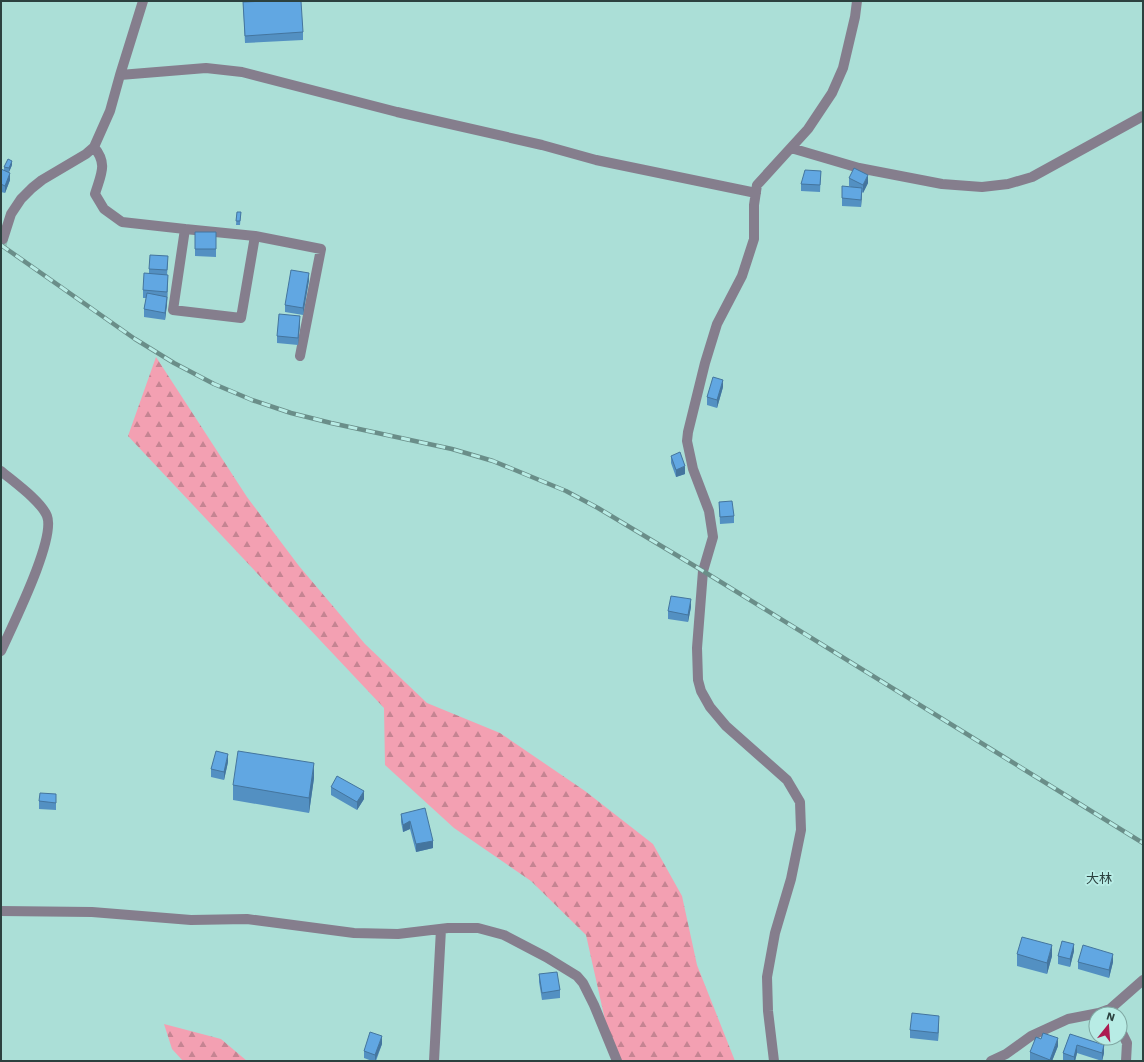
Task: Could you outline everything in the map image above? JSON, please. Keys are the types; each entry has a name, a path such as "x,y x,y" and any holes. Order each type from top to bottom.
{"street":[{"path":"3,239 11,214 21,199 42,180 86,154 94,147 110,111 143,1"},
{"path":"774,1061 768,1010 767,977 775,933 791,879 801,830 800,802 787,780 726,726 710,707 701,692 698,680 697,648 703,571 713,537 708,511 693,469 687,441 698,392 717,324 742,276 754,239 754,205 757,185 808,129 832,93 843,68 855,17 857,1"},
{"path":"120,75 206,68 242,72 397,112 542,145 596,160 756,193"},
{"path":"791,148 859,168 942,184 982,187 1008,184 1032,177 1143,116"},
{"path":"94,147 101,155 102,168 95,194 104,209 122,222 255,236 321,249 300,356"},
{"path":"185,229 173,310 242,318 255,236"},
{"path":"1,471 38,503 47,517 47,537 39,564 1,651"},
{"path":"1,911 92,912 191,920 247,919 361,933 398,934 441,929 478,928 504,935 546,957 577,976 583,983 594,1005 617,1061"},
{"path":"434,1061 441,929"},
{"path":"1116,1006 1143,980"},
{"path":"991,1061 1006,1054 1031,1036 1068,1019 1088,1015"},
{"path":"1126,1061 1127,1046"}],"green space":[{"path":"156,357 247,497 299,566 365,644 427,703 500,733 585,791 653,844 682,896 697,965 735,1061 619,1061 612,1051 586,935 531,881 454,828 385,765 384,708 128,436"},
{"path":"164,1024 221,1039 247,1061 183,1061 172,1049"}],"building":[{"path":"301,1 303,32 245,36 243,2"},
{"path":"8,159 12,161 9,168 4,167"},
{"path":"854,168 868,175 863,185 849,178"},
{"path":"1,169 10,173 5,186 1,184"},
{"path":"805,170 821,171 820,185 801,184"},
{"path":"842,186 862,188 861,200 842,198"},
{"path":"237,212 241,212 240,221 236,221"},
{"path":"195,232 216,232 216,249 195,249"},
{"path":"150,255 168,256 167,270 149,269"},
{"path":"291,270 309,273 303,308 285,305"},
{"path":"144,273 168,275 167,292 143,290"},
{"path":"147,293 167,297 165,313 144,309"},
{"path":"279,314 300,316 298,338 277,336"},
{"path":"713,377 723,380 717,400 707,397"},
{"path":"680,452 685,466 676,470 671,456"},
{"path":"732,501 734,516 720,517 719,502"},
{"path":"671,596 691,599 688,615 668,611"},
{"path":"216,751 228,754 224,772 211,769"},
{"path":"238,751 314,763 309,798 233,785"},
{"path":"337,776 364,791 357,802 331,787"},
{"path":"40,793 56,794 56,803 39,801"},
{"path":"425,808 433,841 416,844 410,821 403,825 401,814"},
{"path":"1022,937 1052,945 1047,963 1017,954"},
{"path":"1062,941 1074,944 1070,959 1058,956"},
{"path":"1083,945 1113,954 1109,970 1078,962"},
{"path":"557,972 560,990 542,993 539,974"},
{"path":"912,1013 939,1016 938,1033 910,1030"},
{"path":"370,1032 382,1036 375,1055 364,1051"},
{"path":"1043,1033 1058,1038 1050,1060 1030,1052 1036,1037 1041,1039"},
{"path":"1070,1034 1088,1040 1088,1046 1104,1046 1102,1053 1077,1045 1074,1057 1063,1053"}],"tunnel":[{"path":"1,248 3,239"}],"railway":[{"path":"1,245 135,339 174,363 214,384 252,400 291,413 452,449 493,461 566,491 598,508 703,571 1143,843"}],"district":[{"name":"大林","path":"1099,878"}]}
